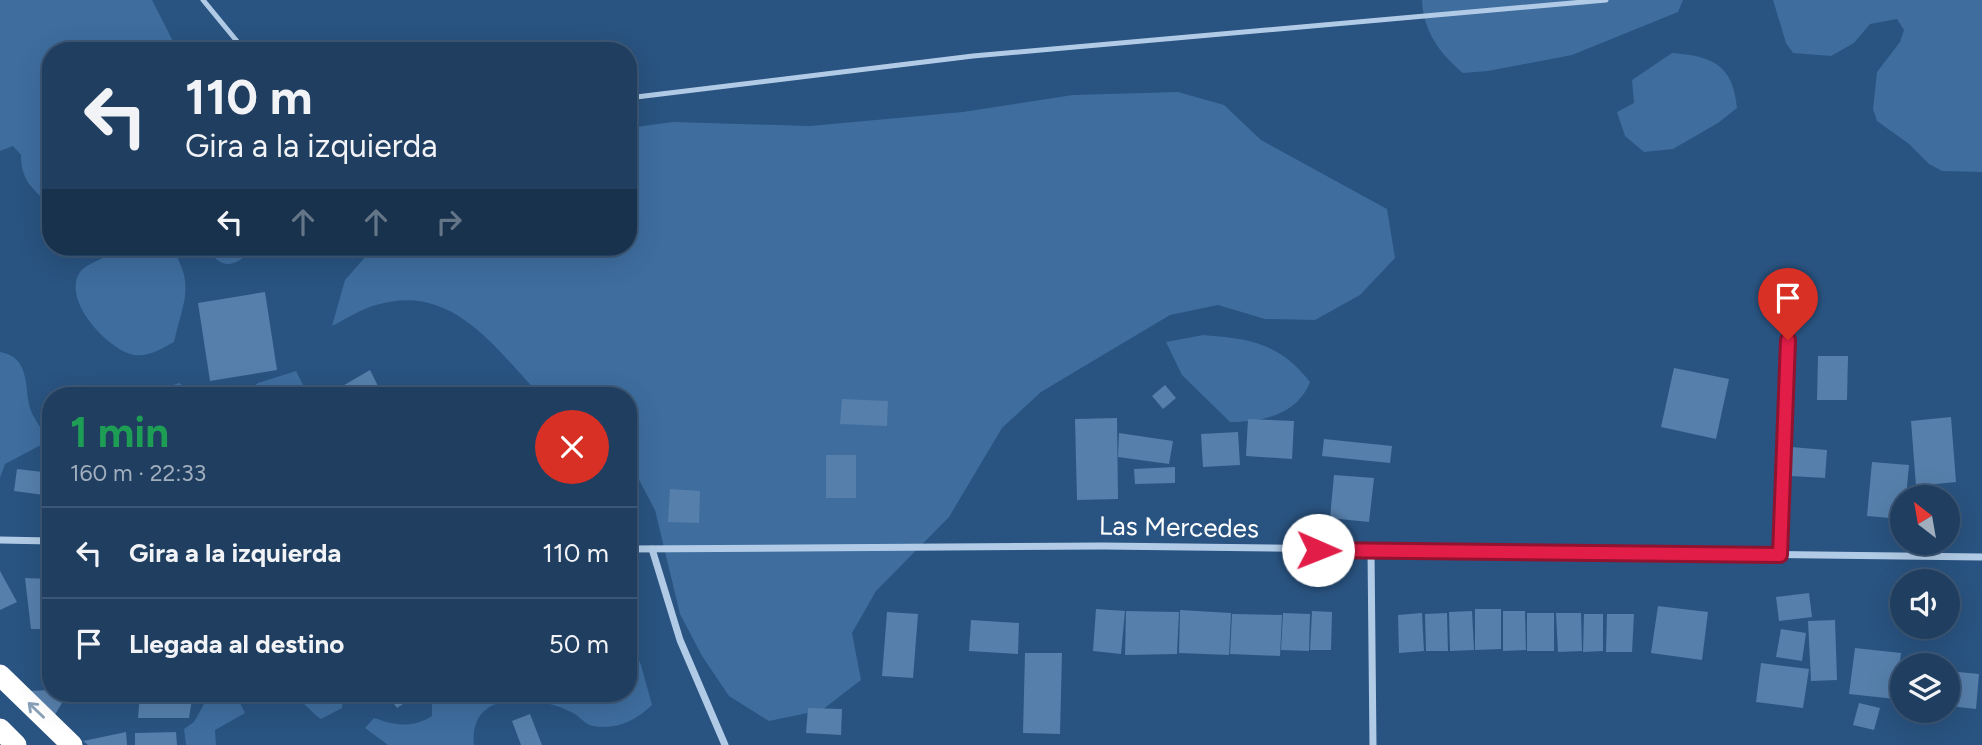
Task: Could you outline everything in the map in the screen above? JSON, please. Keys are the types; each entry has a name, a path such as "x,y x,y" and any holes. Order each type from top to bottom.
{"highway":[{"path":"0,675 72,745"},
{"path":"0,729 16,745"}],"street":[{"path":"0,540 42,541"},
{"name":"Las Mercedes","path":"637,549 1103,546 1982,557"},
{"path":"652,549 680,640 725,745"},
{"path":"1371,551 1373,745"}],"lane":[{"path":"203,0 238,42"},
{"path":"637,96 973,56 1606,0"},
{"path":"1780,555 1788,340"}],"shaded area":[{"path":"0,0 152,0 173,42 42,42 42,198 23,173 21,155 13,146 0,151"},
{"path":"1422,0 1683,0 1678,12 1572,55 1463,73 1434,41 1426,22"},
{"path":"1773,0 1982,0 1982,172 1942,171 1929,164 1909,144 1877,121 1873,109 1877,72 1900,42 1904,30 1897,19 1870,24 1854,43 1831,56 1793,53 1786,43"},
{"path":"1672,53 1710,60 1718,66 1731,82 1737,108 1718,123 1673,149 1644,152 1625,136 1617,112 1634,103 1632,80"},
{"path":"1178,92 1224,105 1261,140 1387,209 1395,258 1360,295 1315,320 1265,319 1218,305 1170,315 1041,392 1002,428 949,517 876,591 852,633 861,680 822,710 769,721 729,696 702,656 680,614 655,510 637,476 637,387 533,387 506,357 469,323 449,311 427,303 403,300 376,305 332,326 345,280 366,256 637,256 637,127 673,122 810,126 963,112 1073,95"},
{"path":"108,256 177,256 183,272 185,294 174,342 155,352 134,355 123,351 100,334 82,309 77,296 76,283 80,272"},
{"path":"214,256 245,256 229,264"},
{"path":"1203,335 1235,338 1262,345 1286,358 1310,382 1297,402 1277,414 1230,422 1182,375 1166,342"},
{"path":"0,352 10,355 22,367 30,408 42,431 42,443 5,464 0,478"},
{"path":"296,371 304,387 253,387"},
{"path":"179,383 185,387 167,387"},
{"path":"637,656 652,705 639,716 610,727 587,724 574,713 541,702 637,702"},
{"path":"302,702 342,702 342,708 321,719"},
{"path":"504,702 493,705 482,713 475,727 474,745 388,745 365,728 374,718 403,725 417,723 432,716 432,703"},
{"path":"240,703 245,713 215,730 216,745 186,745 184,729 194,722 204,704"}],"building":[{"path":"265,292 277,370 210,381 198,303"},
{"path":"1818,356 1848,356 1847,400 1817,400"},
{"path":"1674,368 1729,379 1716,439 1661,427"},
{"path":"370,370 378,387 341,387"},
{"path":"1165,385 1176,398 1163,409 1152,396"},
{"path":"842,399 888,401 887,426 840,424"},
{"path":"1951,417 1956,482 1916,485 1911,421"},
{"path":"1117,418 1118,499 1077,500 1075,419"},
{"path":"1248,419 1294,421 1292,459 1246,456"},
{"path":"1238,432 1240,465 1203,467 1201,434"},
{"path":"1119,433 1173,441 1169,464 1118,457"},
{"path":"1324,439 1392,446 1390,463 1322,456"},
{"path":"1791,447 1827,450 1825,478 1790,476"},
{"path":"826,455 856,455 856,498 826,498"},
{"path":"1872,462 1909,465 1907,485 1890,485 1890,518 1867,516"},
{"path":"1175,467 1175,483 1135,484 1134,469"},
{"path":"17,469 42,472 42,495 14,491"},
{"path":"1334,475 1374,478 1369,522 1330,518"},
{"path":"670,489 700,491 699,523 668,522"},
{"path":"0,571 17,602 0,610"},
{"path":"25,578 42,579 42,629 31,629"},
{"path":"1809,593 1812,617 1779,621 1776,597"},
{"path":"1658,606 1708,612 1702,660 1651,653"},
{"path":"1096,609 1125,611 1121,654 1093,651"},
{"path":"1475,609 1501,609 1501,649 1475,650"},
{"path":"1180,610 1231,613 1229,655 1179,653"},
{"path":"1126,611 1179,612 1177,654 1125,655"},
{"path":"1312,611 1332,612 1331,650 1310,650"},
{"path":"1472,611 1474,650 1450,651 1449,612"},
{"path":"1503,611 1525,611 1526,650 1503,651"},
{"path":"887,612 918,614 913,678 882,676"},
{"path":"1283,613 1310,614 1309,651 1281,650"},
{"path":"1422,613 1424,651 1399,653 1398,615"},
{"path":"1447,613 1448,651 1426,651 1425,614"},
{"path":"1527,613 1554,613 1554,651 1527,651"},
{"path":"1556,613 1581,613 1582,651 1558,652"},
{"path":"1232,614 1282,615 1280,656 1230,654"},
{"path":"1584,614 1603,614 1603,651 1583,652"},
{"path":"1607,614 1634,614 1632,652 1606,652"},
{"path":"971,620 1019,623 1018,654 969,651"},
{"path":"1835,620 1837,680 1811,681 1808,621"},
{"path":"1781,629 1806,633 1802,661 1776,657"},
{"path":"1855,648 1901,653 1890,653 1890,698 1849,694"},
{"path":"1025,653 1062,653 1060,734 1023,733"},
{"path":"1761,663 1809,669 1803,708 1756,702"},
{"path":"1960,672 1979,674 1976,709 1960,707"},
{"path":"42,690 42,702 63,702 50,723 28,691"},
{"path":"139,702 192,702 189,718 138,718"},
{"path":"393,702 406,702 397,708"},
{"path":"1859,703 1880,708 1874,730 1853,725"},
{"path":"808,708 842,709 841,735 806,733"},
{"path":"530,714 542,745 521,745 512,721"},
{"path":"126,732 127,745 88,745 83,741"},
{"path":"176,732 177,745 135,745 135,733"}],"route":[{"path":"1318,550 1780,555 1788,340"}]}
